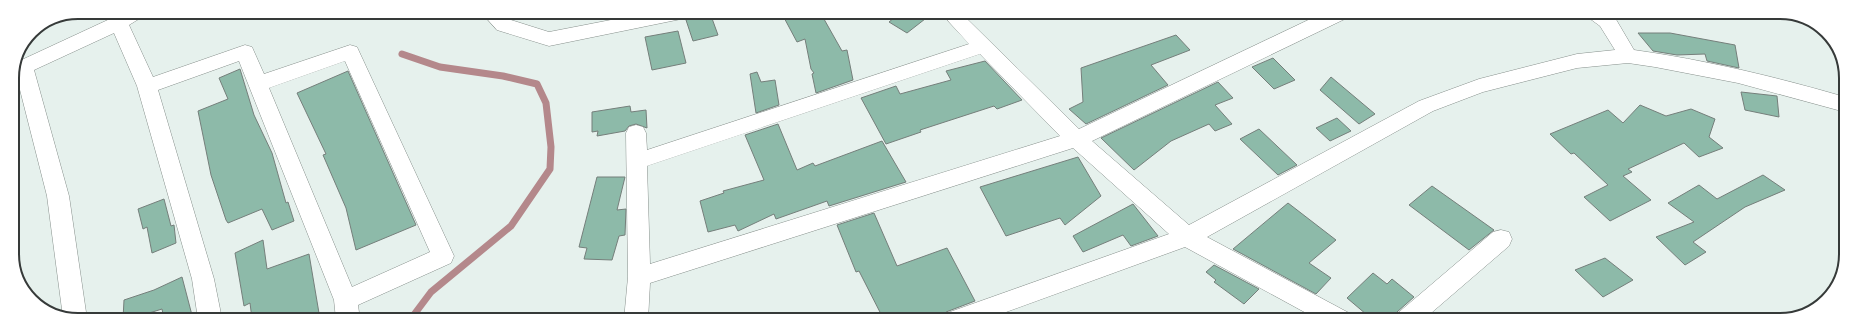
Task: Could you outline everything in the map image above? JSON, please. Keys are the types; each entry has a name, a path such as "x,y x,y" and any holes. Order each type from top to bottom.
{"street":[{"path":"20,69 123,19"},
{"path":"128,19 203,279 209,313"},
{"path":"498,19 504,25 549,39 652,19"},
{"path":"616,19 623,25"},
{"path":"956,19 1076,139 1187,237 1328,313"},
{"path":"639,277 1076,139 1327,19"},
{"path":"1605,19 1628,56"},
{"path":"637,161 983,46"},
{"path":"147,86 245,52 347,310 443,256 350,52 258,84"},
{"path":"975,313 1187,237 1426,106 1487,84 1577,62 1628,56 1688,66 1808,93 1839,103"},
{"path":"19,74 58,196 75,313"},
{"path":"636,133 639,277 636,313"},
{"path":"1414,313 1501,239"}],"building":[{"path":"712,19 718,35 693,41 686,20"},
{"path":"785,19 824,19 842,51 847,50 853,80 816,93 812,74 814,73 811,69 805,39 797,42"},
{"path":"893,19 925,19 907,33 889,22"},
{"path":"678,31 686,63 652,70 645,37"},
{"path":"1638,33 1670,33 1735,45 1739,68 1707,61 1705,54 1677,55 1653,51"},
{"path":"1176,35 1190,50 1151,65 1168,85 1086,124 1069,109 1083,102 1081,68"},
{"path":"1273,58 1295,80 1274,89 1252,67"},
{"path":"985,61 1022,100 997,109 994,106 920,130 921,132 886,144 861,98 896,86 900,94 951,80 946,71"},
{"path":"240,69 254,115 272,153 286,203 288,202 294,221 272,230 262,209 228,223 226,220 211,175 198,111 228,99 219,78"},
{"path":"348,71 416,225 356,250 346,208 323,155 326,154 297,93"},
{"path":"757,72 761,82 775,80 779,105 756,113 750,74"},
{"path":"1331,77 1375,114 1359,124 1320,90"},
{"path":"1218,82 1233,98 1215,105 1232,124 1215,131 1209,124 1171,141 1134,170 1101,138"},
{"path":"1741,92 1777,96 1779,117 1745,110"},
{"path":"1640,105 1666,116 1691,109 1715,119 1709,137 1723,148 1699,157 1684,143 1628,169 1632,172 1623,176 1651,200 1610,221 1584,197 1608,185 1574,153 1571,154 1550,134 1608,110 1623,123"},
{"path":"630,106 631,112 646,110 647,128 636,124 629,126 625,131 597,136 598,131 592,132 592,112"},
{"path":"1337,118 1351,131 1330,141 1316,128"},
{"path":"778,124 797,170 813,163 815,166 882,141 906,182 829,206 827,201 776,219 774,214 738,231 735,225 708,232 700,201 724,193 723,191 764,180 745,135"},
{"path":"1259,129 1297,165 1278,175 1240,139"},
{"path":"1078,157 1101,196 1065,225 1060,218 1006,236 980,187"},
{"path":"1763,175 1785,190 1745,207 1693,242 1706,252 1685,265 1656,237 1694,222 1668,203 1699,185 1717,199"},
{"path":"597,177 625,177 617,210 626,209 625,235 619,236 612,260 584,259 587,248 579,247"},
{"path":"1432,186 1494,230 1469,250 1409,205"},
{"path":"164,199 171,226 174,225 176,243 152,253 147,227 143,229 138,209"},
{"path":"1288,203 1336,240 1309,263 1331,278 1316,294 1233,249"},
{"path":"1133,204 1158,236 1131,246 1123,235 1083,252 1073,236"},
{"path":"874,213 897,266 947,248 975,301 946,313 880,313 859,271 856,272 837,225"},
{"path":"263,240 267,269 309,254 319,313 251,313 250,303 244,306 235,253"},
{"path":"1605,258 1633,280 1603,297 1575,270"},
{"path":"1214,265 1259,289 1244,304 1214,282 1216,280 1206,272"},
{"path":"1373,273 1387,284 1392,279 1414,297 1396,313 1365,313 1347,298"},
{"path":"182,277 191,313 163,313 162,309 149,313 123,313 124,300 154,290"}],"waterway":[{"path":"402,54 440,67 503,76 537,84 546,103 551,147 550,169 511,226 431,292 415,313"}]}
